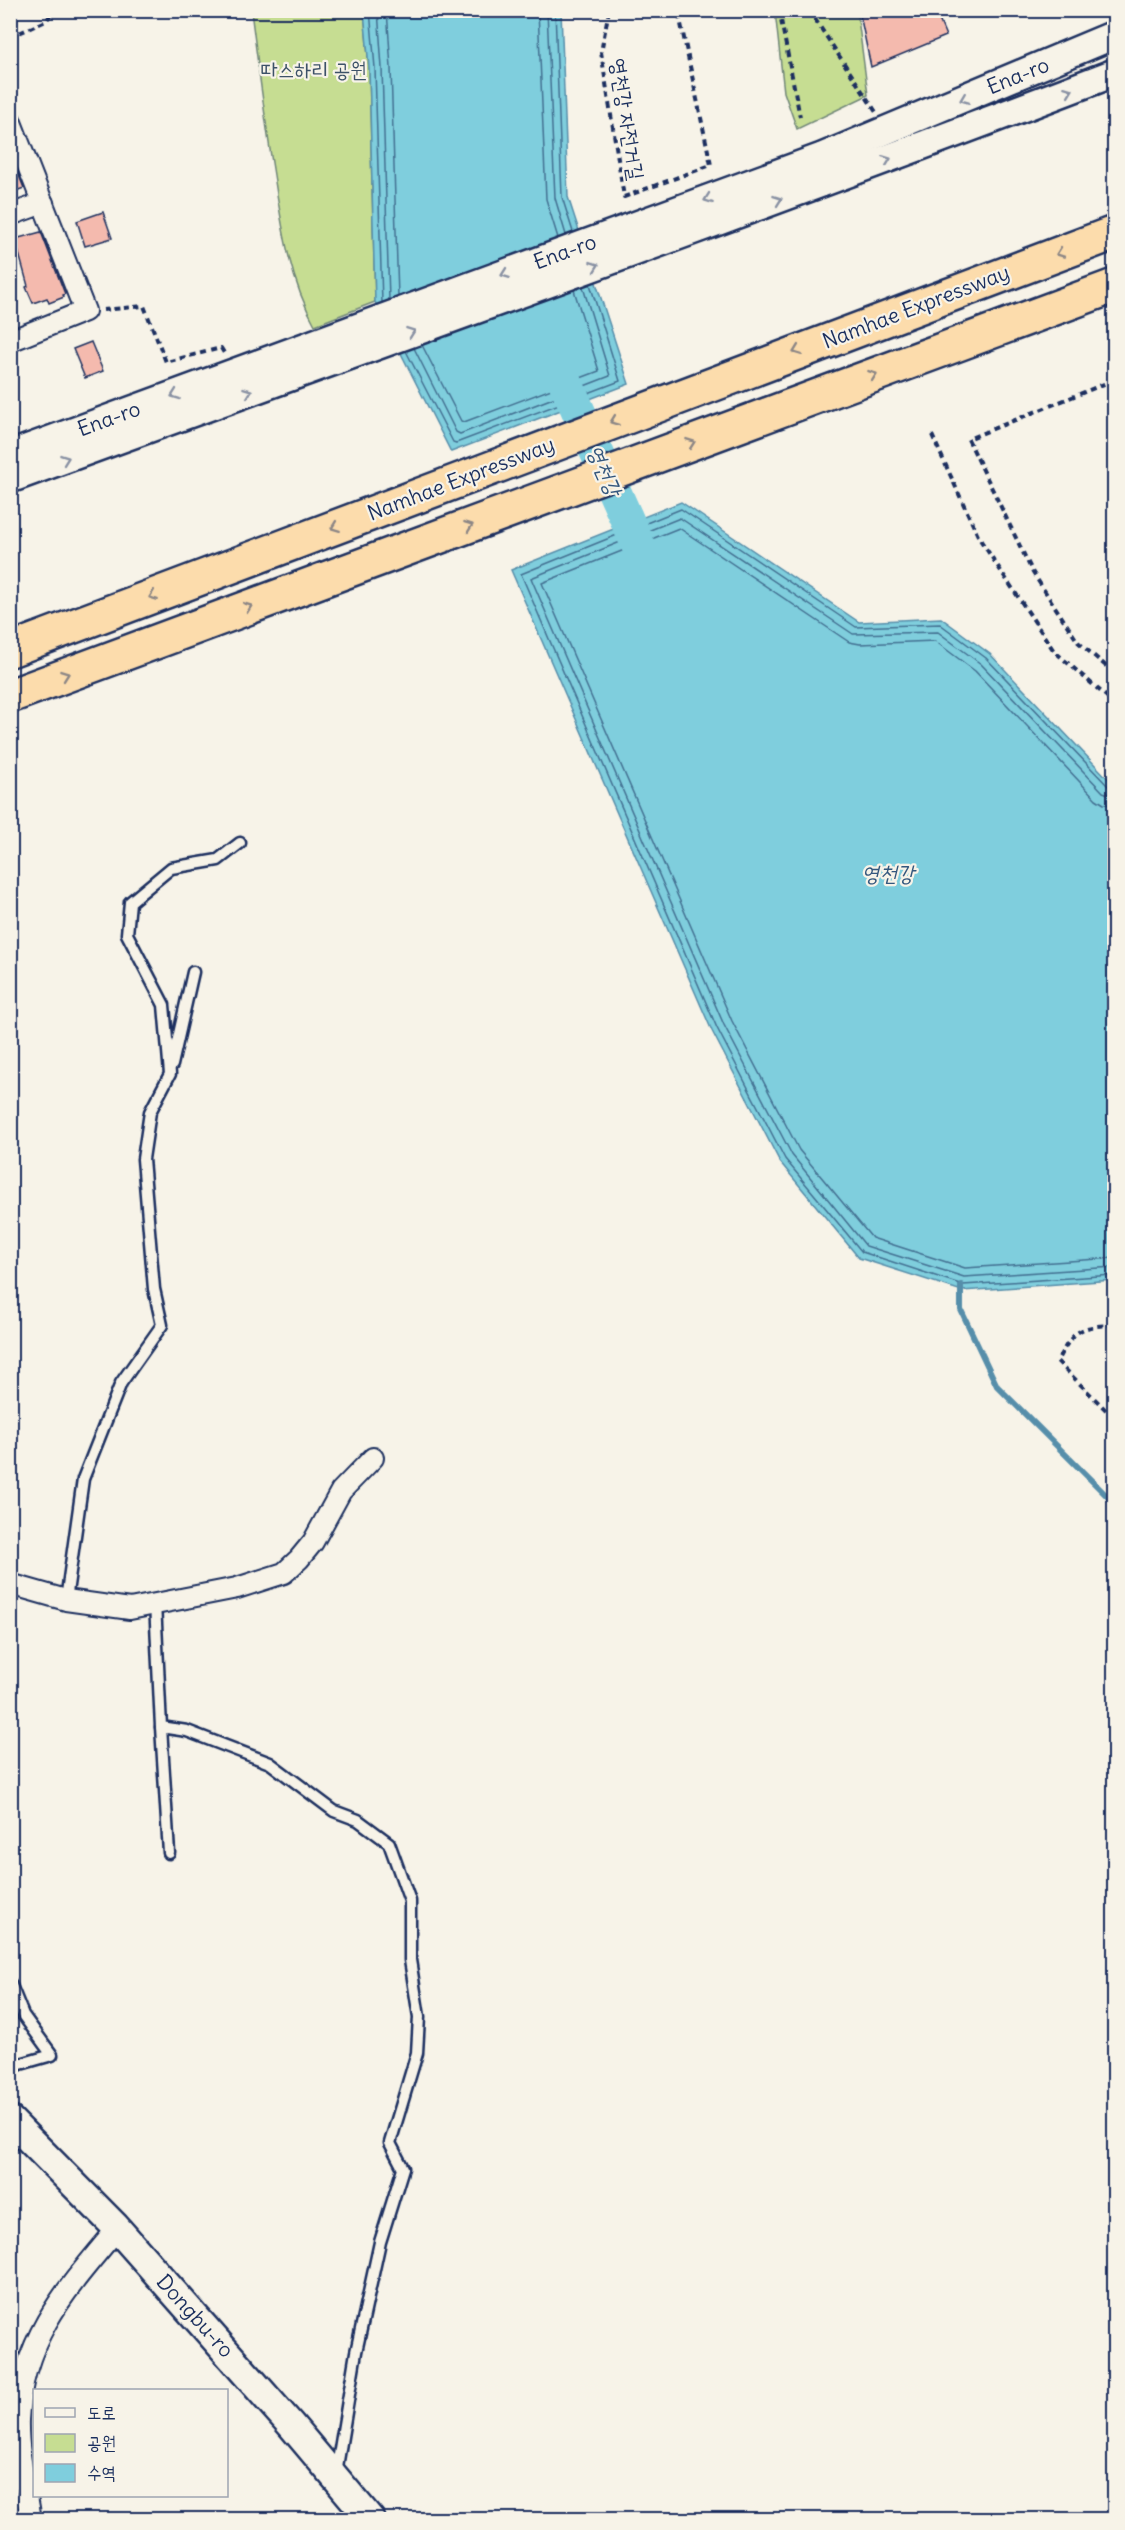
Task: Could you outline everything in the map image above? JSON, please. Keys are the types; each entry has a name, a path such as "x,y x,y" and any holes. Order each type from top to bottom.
{"highway":[{"name":"Namhae Expressway","path":"10,650 1114,233"},
{"path":"10,696 1114,286"}],"street":[{"name":"Ena-ro","path":"827,169 1114,35"},
{"name":"Ena-ro","path":"10,455 352,342 827,169 1114,73"},
{"path":"10,120 85,312 10,341"},
{"path":"10,215 43,203"},
{"name":"Ena-ro","path":"10,479 352,342"},
{"path":"10,1584 66,1600 130,1609 237,1588 284,1573 313,1542 341,1491 373,1458"},
{"name":"Dongbu-ro","path":"10,2120 117,2229 371,2520"},
{"path":"31,2520 18,2421 29,2354 50,2313 117,2229"}],"lane":[{"path":"170,1074 164,1005 127,934 130,902 171,868 218,860 240,843"},
{"path":"66,1600 83,1479 121,1383 162,1325 154,1289 143,1159 150,1113 170,1074 193,972"},
{"path":"155,1603 169,1853"},
{"path":"161,1727 187,1731 270,1763 334,1811 358,1820 389,1843 410,1901 410,1960 418,2017 417,2053 390,2143 403,2168 380,2242 356,2352 335,2477"},
{"path":"10,1983 23,2015 52,2055 10,2067"}],"path":[{"path":"10,37 46,21 54,10"},
{"name":"영천강 자전거길","path":"609,10 601,52 624,197 711,165 678,10"},
{"path":"779,10 800,117"},
{"path":"809,10 880,117"},
{"path":"85,312 144,306 166,362 221,348 227,362"},
{"path":"1114,380 968,439 1033,573 1078,642 1114,673"},
{"path":"932,435 979,538 1054,651 1114,703"},
{"path":"1114,1324 1091,1326 1071,1336 1057,1360 1114,1418"}],"green space":[{"name":"따스하리 공원","path":"251,11 364,11 369,68 375,302 315,325 299,289 284,233"},
{"path":"775,11 857,11 868,95 797,129 784,92"}],"water":[{"path":"364,11 561,11 568,197 629,384 451,452 375,302 369,68"},
{"name":"영천강","path":"681,502 859,622 941,618 990,654 1114,785 1114,1280 962,1291 859,1258 780,1162 712,1031 511,570"}],"building":[{"path":"859,10 935,10 946,36 871,67"},
{"path":"10,154 24,188 10,193"},
{"path":"103,212 112,238 85,246 77,221"},
{"path":"41,232 65,294 64,297 49,303 47,298 33,303 26,287 28,286 15,239"},
{"path":"91,342 103,371 85,378 73,349"}],"waterway":[{"name":"영천강","path":"556,361 648,567"},
{"path":"961,1285 961,1310 997,1386 1114,1503"}]}
